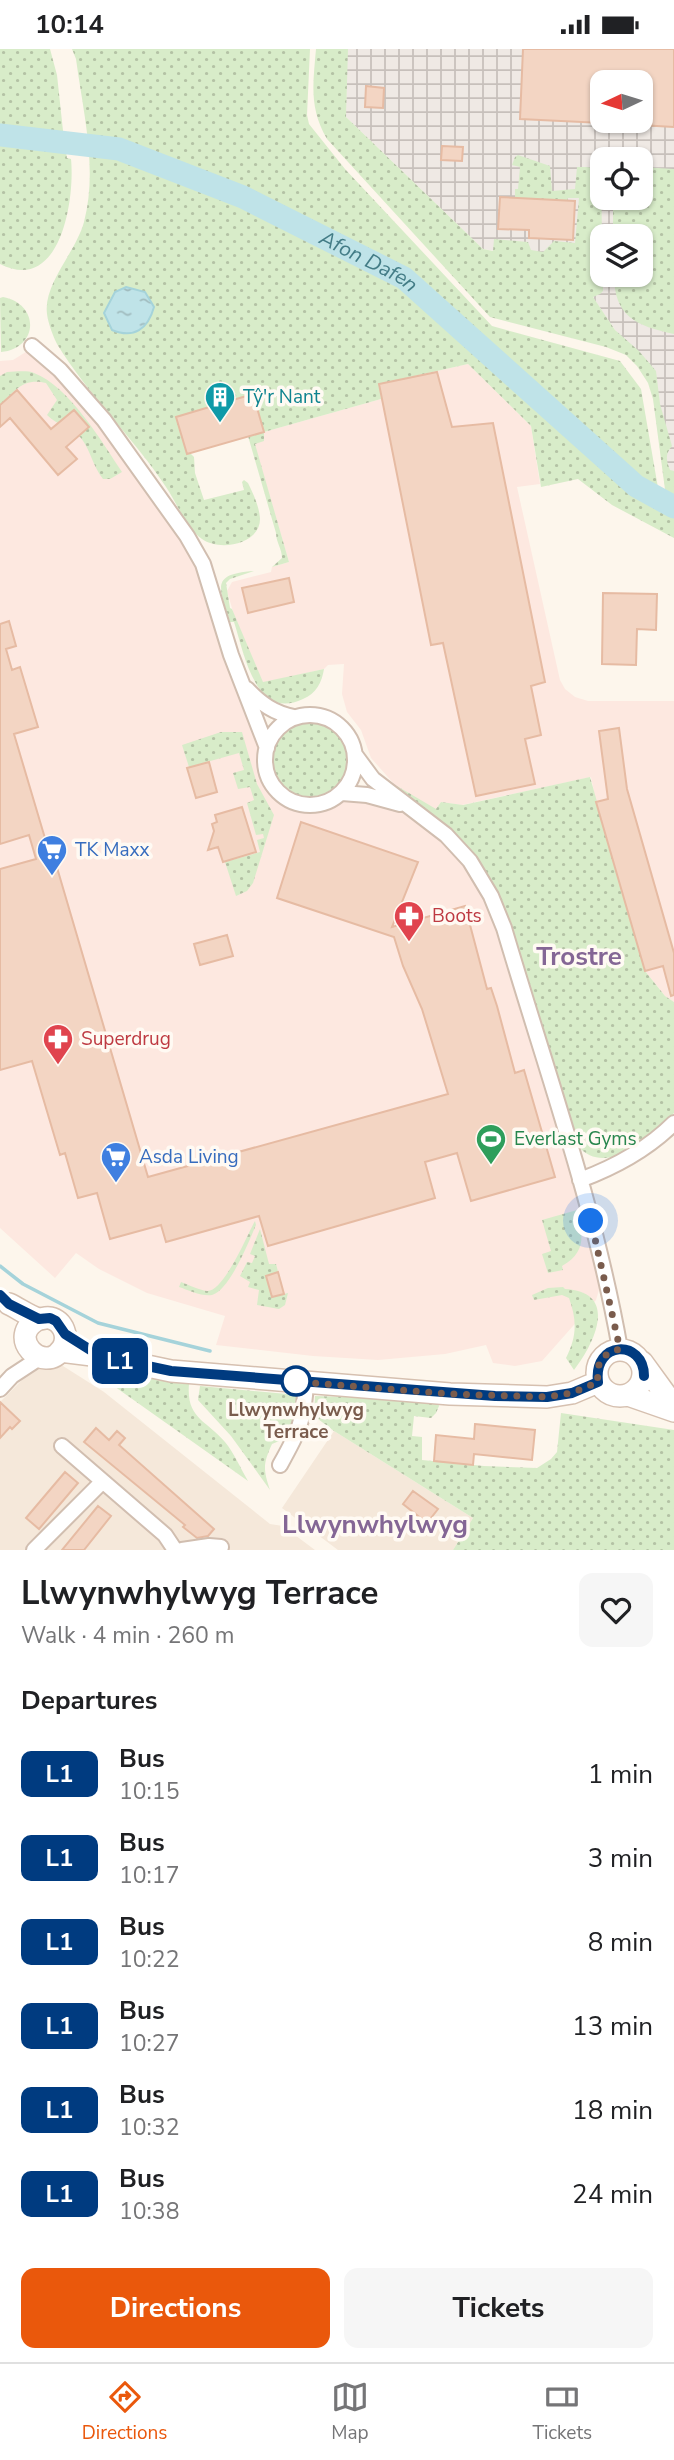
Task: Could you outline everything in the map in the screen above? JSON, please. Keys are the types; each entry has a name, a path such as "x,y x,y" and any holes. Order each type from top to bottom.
{"main road":[{"path":"5,1300 43,1340 100,1356 171,1371 450,1394 547,1397 572,1393 598,1382"},
{"path":"637,1381 613,1395 604,1390 598,1382 599,1363 608,1352 620,1349 632,1352 637,1381 650,1404 674,1408"},
{"path":"637,1381 674,1408"}],"street":[{"path":"32,346 60,370 104,419 187,536 203,564 242,683 267,748"},
{"path":"242,683 259,702 274,711 295,717"},
{"path":"314,714 336,722 346,731 353,743 355,769 350,782 341,793 318,804 304,805 291,801 272,784 265,760 267,748 278,728 295,717 314,714"},
{"path":"356,756 373,779 445,835 470,861 491,895 504,928 580,1180 620,1349"},
{"path":"341,793 368,795 405,806"},
{"path":"580,1180 629,1159 656,1141 674,1123"},
{"path":"0,1388 43,1340"},
{"path":"281,1465 300,1430 305,1410 306,1382"},
{"path":"62,1446 165,1535 175,1550"},
{"path":"34,1550 102,1482"},
{"path":"182,1550 209,1546 221,1548"}],"shaded area":[{"path":"347,49 674,49 674,490 665,485 651,382 569,263 483,249 346,117"},
{"path":"29,350 58,369 187,536 267,748 265,760 272,784 291,801 304,805 318,804 342,793 367,795 426,819 491,896 604,1273 596,1300 542,1361 515,1366 493,1363 486,1345 445,1354 378,1360 216,1345 225,1316 147,1293 99,1269 76,1253 55,1278 0,1228 0,361 13,360"},
{"path":"468,364 531,426 540,484 517,487 560,680 565,689 575,697 588,701 674,701 674,1002 665,996 645,971 591,777 462,805 441,802 436,810 395,785 371,758 361,730 347,712 342,694 344,664 328,665 324,669 263,683 234,615 227,591 232,582 271,572 272,567 289,562 254,444 263,438 264,432 381,399 379,384"},
{"path":"52,1359 104,1392 270,1524 283,1526 315,1550 0,1550 0,1402 32,1370"},
{"path":"334,1431 473,1518 453,1550 338,1550 282,1508"}],"green space":[{"path":"0,49 50,49 57,75 64,140 0,130"},
{"path":"72,49 310,49 307,115 309,124 345,169 492,326 620,361 641,389 662,511 674,517 674,538 612,505 578,479 541,487 531,426 468,364 379,384 381,399 264,432 264,441 255,444 289,562 272,567 282,555 248,436 253,394 176,417 187,454 190,453 194,457 195,473 204,500 244,490 244,480 252,491 259,513 259,527 247,539 219,545 202,539 186,522 153,469 69,363 57,344 48,321 47,303 50,291 80,233 90,182 88,141 76,59"},
{"path":"316,49 348,49 346,117 483,249 493,251 494,239 528,242 531,250 543,252 554,241 575,243 579,198 515,198 520,167 512,165 515,157 518,155 550,166 552,191 575,189 577,167 590,167 590,210 602,210 602,224 590,224 590,287 603,287 603,291 593,297 615,330 639,351 656,371 660,404 672,446 667,457 670,470 674,471 674,502 666,497 653,399 648,383 637,366 626,355 606,347 490,317 327,139 317,117 313,85"},
{"path":"0,136 65,145 67,158 71,159 70,196 60,238 50,255 37,266 21,270 0,264"},
{"path":"653,168 674,169 674,334 638,323 630,317 623,310 615,289 653,287 653,224 613,224 613,210 653,210"},
{"path":"0,298 24,308 29,316 30,326 23,343 14,349 1,352"},
{"path":"7,372 34,373 60,390 84,416 122,472 110,479 103,479 81,438 47,415 57,400 46,383 26,384 0,405 0,376"},
{"path":"254,571 230,579 226,583 230,608 263,682 324,669 318,687 303,699 287,704 273,701 263,693 248,666 234,622 230,622 221,585 230,575"},
{"path":"309,721 323,724 336,732 344,745 347,759 344,773 336,786 323,794 309,797 295,794 282,786 274,773 271,759 274,745 282,732 295,724"},
{"path":"221,732 242,732 257,784 274,815 253,883 247,891 236,896 225,862 260,852 257,840 264,838 263,834 256,835 247,803 254,800 250,787 238,789 233,773 244,770 239,753 189,767 182,745"},
{"path":"590,777 645,971 665,996 674,1002 674,1113 654,1133 629,1151 602,1158 589,1155 578,1146 515,940 487,873 469,848 450,829 429,812 394,791 397,786 436,809 441,802 463,805"},
{"path":"577,1210 581,1242 576,1255 562,1266 563,1270 548,1273 542,1254 551,1251 542,1220"},
{"path":"255,1221 256,1225 238,1264 219,1291 204,1295 179,1287 181,1282 207,1291 214,1289 228,1272"},
{"path":"260,1229 269,1264 276,1264 284,1294 288,1293 285,1305 279,1309 257,1305 259,1290 248,1287 250,1282 240,1276 247,1262 252,1263 255,1256 250,1254"},
{"path":"563,1287 582,1292 592,1299 597,1309 598,1321 594,1334 574,1370 566,1358 575,1328 569,1298 562,1295 534,1300 532,1295 548,1288"},
{"path":"154,1378 189,1384 189,1396 194,1412 225,1442 248,1481 111,1384"},
{"path":"200,1386 298,1395 297,1413 289,1437 272,1444 267,1457 265,1471 270,1490 231,1436 198,1400"},
{"path":"315,1396 437,1400 439,1406 431,1418 414,1416 412,1436 422,1437 422,1460 484,1466 537,1468 551,1459 557,1452 561,1413 674,1430 674,1550 453,1550 473,1518 314,1416"}],"water":[{"path":"126,287 145,292 154,307 144,326 127,333 112,330 104,313 115,292"}],"building":[{"path":"523,49 674,49 674,127 653,126 653,70 590,70 590,122 520,119"},
{"path":"366,86 384,88 383,108 365,107"},
{"path":"442,146 463,147 462,161 441,160"},
{"path":"500,197 575,201 573,240 529,238 529,230 498,229"},
{"path":"437,372 452,427 493,423 545,682 531,686 541,735 525,739 535,784 476,796 443,643 431,645 379,384"},
{"path":"17,390 51,429 74,410 89,427 66,447 77,459 58,475 10,418 0,427 0,405"},
{"name":"Tŷ'r Nant","path":"253,394 264,432 187,454 176,417"},
{"path":"289,578 294,602 248,613 242,588"},
{"path":"603,593 657,594 656,630 637,629 636,665 602,664"},
{"path":"9,621 16,646 6,649 12,670 20,667 38,727 14,734 50,855 53,854 148,1177 448,1094 422,1009 403,966 394,937 277,898 301,822 418,862 392,927 465,906 487,989 491,988 497,1006 515,1073 524,1070 555,1177 471,1201 457,1153 425,1162 435,1198 268,1246 259,1216 166,1242 161,1225 110,1239 97,1193 78,1198 65,1153 60,1155 32,1061 0,1070 0,869 36,859 29,835 0,844 0,624"},
{"path":"619,728 627,789 674,953 674,995 671,996 663,966 645,971 596,802 608,799 599,731"},
{"path":"209,762 217,792 196,798 187,768"},
{"path":"242,807 256,852 223,862 218,847 208,850 214,831 212,824 217,822 215,815"},
{"path":"227,935 233,956 200,965 194,944"},
{"path":"278,1272 284,1294 272,1297 266,1276"},
{"path":"0,1402 20,1421 0,1438"},
{"path":"475,1424 535,1430 532,1460 474,1454 473,1465 434,1461 436,1435 474,1439"},
{"path":"96,1428 109,1440 117,1431 125,1438 119,1445 214,1529 208,1536 197,1538 183,1527 185,1525 84,1442"},
{"path":"65,1472 78,1483 39,1529 26,1518"},
{"path":"413,1491 438,1509 427,1523 403,1504"},
{"path":"98,1506 111,1516 84,1550 62,1550"}],"waterway":[{"name":"Afon Dafen","path":"0,135 119,149 243,197 404,278 636,486 674,507"},
{"path":"0,1266 23,1284 98,1323 210,1351"}],"bus line":[{"name":"L1","path":"0,1295 9,1304 39,1319 50,1318 56,1321 65,1334 100,1356 171,1371 450,1394 547,1397 572,1393 598,1382 599,1363 608,1352 620,1349 628,1350 638,1357 642,1362 644,1376"}],"place":[{"name":"Tŷ'r Nant","path":"220,424"},
{"name":"TK Maxx","path":"52,877"},
{"name":"Boots","path":"409,943"},
{"name":"Superdrug","path":"58,1066"},
{"name":"Everlast Gyms","path":"491,1166"},
{"name":"Asda Living","path":"116,1184"},
{"name":"Llwynwhylwyg Terrace","path":"296,1381"}],"district":[{"name":"Trostre","path":"579,956"},
{"name":"Llwynwhylwyg","path":"375,1524"}],"route":[{"path":"296,1381 287,1381 450,1394 547,1397 572,1393 598,1382 599,1363 608,1352 620,1349 591,1221"}]}
